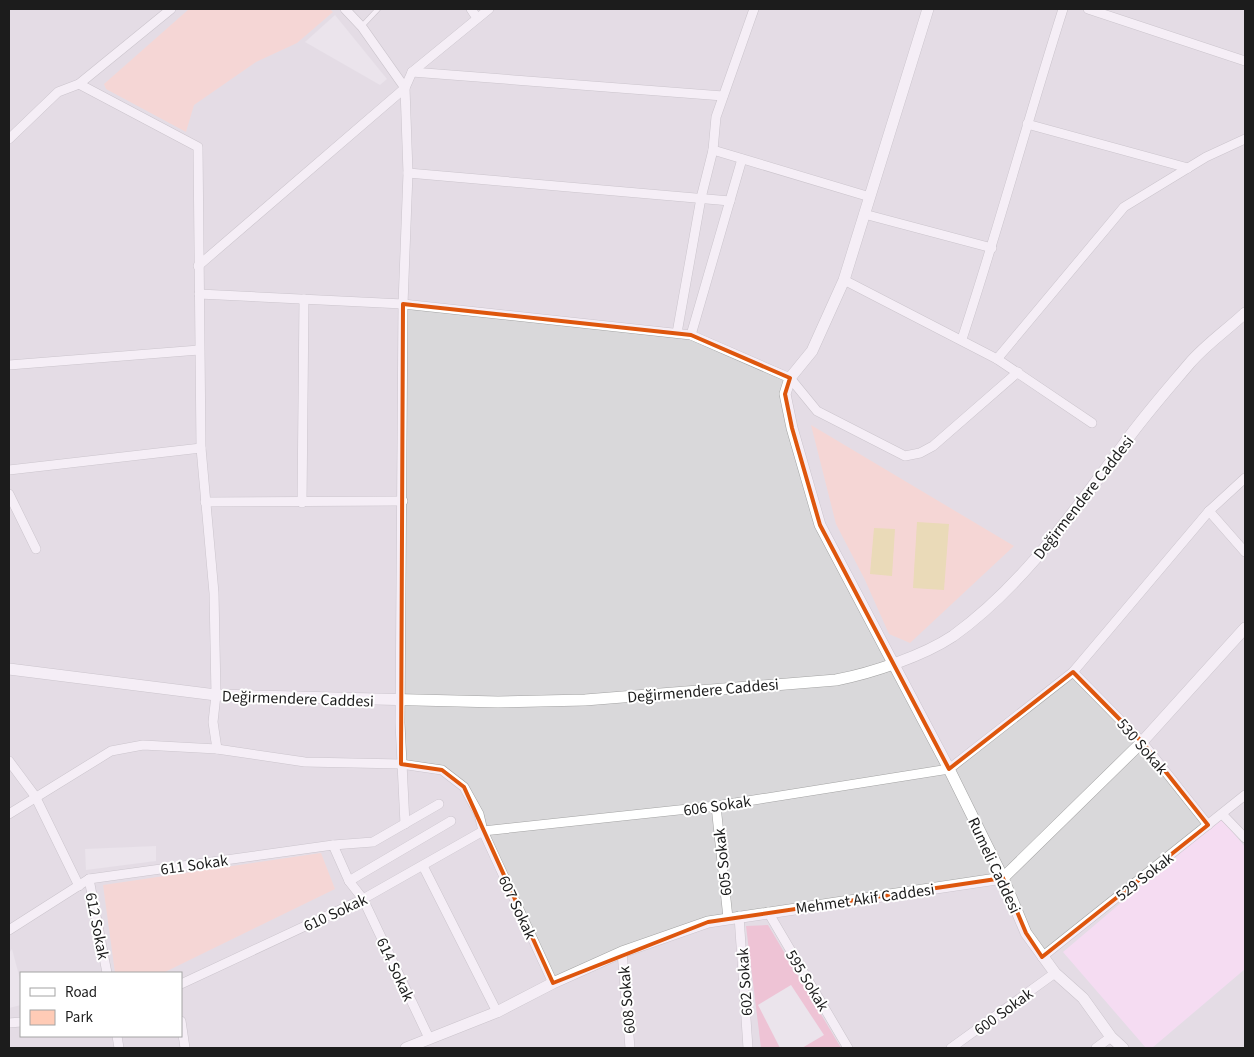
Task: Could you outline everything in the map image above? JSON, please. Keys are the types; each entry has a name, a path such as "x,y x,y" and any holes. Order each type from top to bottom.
{"street":[{"path":"9,139 58,92 80,84 170,9"},
{"path":"345,9 362,27 405,88"},
{"path":"470,9 477,18"},
{"path":"405,824 401,764 401,700 403,304 408,173 405,88 412,72 489,9"},
{"path":"677,333 701,198 712,150 716,117 754,9"},
{"path":"790,378 812,351 844,280 928,9"},
{"path":"962,339 992,248 1026,124 1063,9"},
{"path":"1088,9 1245,61"},
{"path":"412,72 723,96"},
{"path":"80,84 198,147 201,448 214,593 216,696 213,722 217,749"},
{"path":"198,266 405,88"},
{"path":"1026,124 1188,168"},
{"path":"997,359 1124,208 1206,157 1245,139"},
{"path":"712,150 870,197"},
{"path":"691,335 742,159"},
{"path":"408,173 730,202"},
{"path":"864,214 992,248"},
{"path":"844,280 962,339 997,359 1092,423"},
{"path":"199,294 403,304 691,335 790,378 817,411 905,456 920,453 933,446 1018,372"},
{"path":"302,503 304,299"},
{"name":"Değirmendere Caddesi","path":"9,669 216,696 506,702 585,700 836,680 864,674 922,652 952,636 987,608 1044,551 1083,502 1124,443 1190,362 1245,313"},
{"path":"9,365 200,350"},
{"name":"Rumeli Caddesi","path":"790,378 785,394 792,428 820,524 949,769 1003,878 1026,933 1055,973 1082,998 1111,1037 1123,1048"},
{"path":"9,470 201,448"},
{"path":"949,769 1073,672 1209,511 1245,478"},
{"path":"9,494 36,549"},
{"path":"205,502 403,501"},
{"path":"1209,511 1245,552"},
{"path":"1003,878 1142,742 1245,628"},
{"name":"530 Sokak","path":"1073,672 1142,742 1208,825"},
{"name":"607 Sokak","path":"9,814 34,796 110,752 143,745 217,749 305,762 401,764 442,770 464,787 479,814 483,831 553,982"},
{"path":"9,761 34,796 79,886"},
{"name":"606 Sokak","path":"483,831 716,806 949,769"},
{"name":"529 Sokak","path":"1042,957 1245,795"},
{"name":"611 Sokak","path":"9,930 89,879 333,845 373,842 439,804"},
{"name":"605 Sokak","path":"716,806 733,917"},
{"path":"1222,814 1245,838"},
{"path":"349,881 451,820"},
{"name":"610 Sokak","path":"182,984 363,899 483,831"},
{"path":"333,845 349,881 363,899"},
{"path":"423,866 497,1012"},
{"name":"Mehmet Akif Caddesi","path":"406,1048 431,1043 497,1012 553,982 622,952 708,922 1003,878"},
{"name":"612 Sokak","path":"89,879 107,972"},
{"name":"614 Sokak","path":"363,899 431,1043"},
{"name":"595 Sokak","path":"768,912 848,1048"},
{"name":"602 Sokak","path":"733,917 748,1048"},
{"name":"608 Sokak","path":"622,952 630,1048"},
{"name":"600 Sokak","path":"951,1048 1055,973"},
{"path":"182,1028 185,1048"},
{"path":"1096,1048 1111,1037"}],"lane":[{"path":"362,27 378,9"}],"highlighted area":[{"path":"403,304 691,335 790,378 785,394 792,428 820,525 949,769 1073,672 1142,742 1208,825 1042,957 1026,933 1003,878 708,922 553,983 464,787 442,770 401,764"}],"shaded area":[{"path":"9,9 1245,9 1245,1048 9,1048"},
{"path":"335,15 387,79 380,85 305,42"},
{"path":"917,522 949,524 944,590 913,588"},
{"path":"874,528 895,529 892,576 870,574"},
{"path":"1221,818 1245,847 1245,969 1152,1048 1146,1048 1063,952"},
{"path":"156,846 156,861 86,870 85,849"},
{"path":"768,925 841,1048 761,1048 746,926"},
{"path":"12,949 20,979 20,1005 9,1008 9,953"},
{"path":"791,985 824,1035 802,1048 780,1048 758,1005"}],"green space":[{"path":"189,9 330,9 333,12 297,43 256,62 194,105 186,132 106,89 104,84"},
{"path":"811,425 1014,546 910,643 889,634 865,580 836,524"},
{"path":"321,853 335,889 165,972 115,972 103,885"}]}
